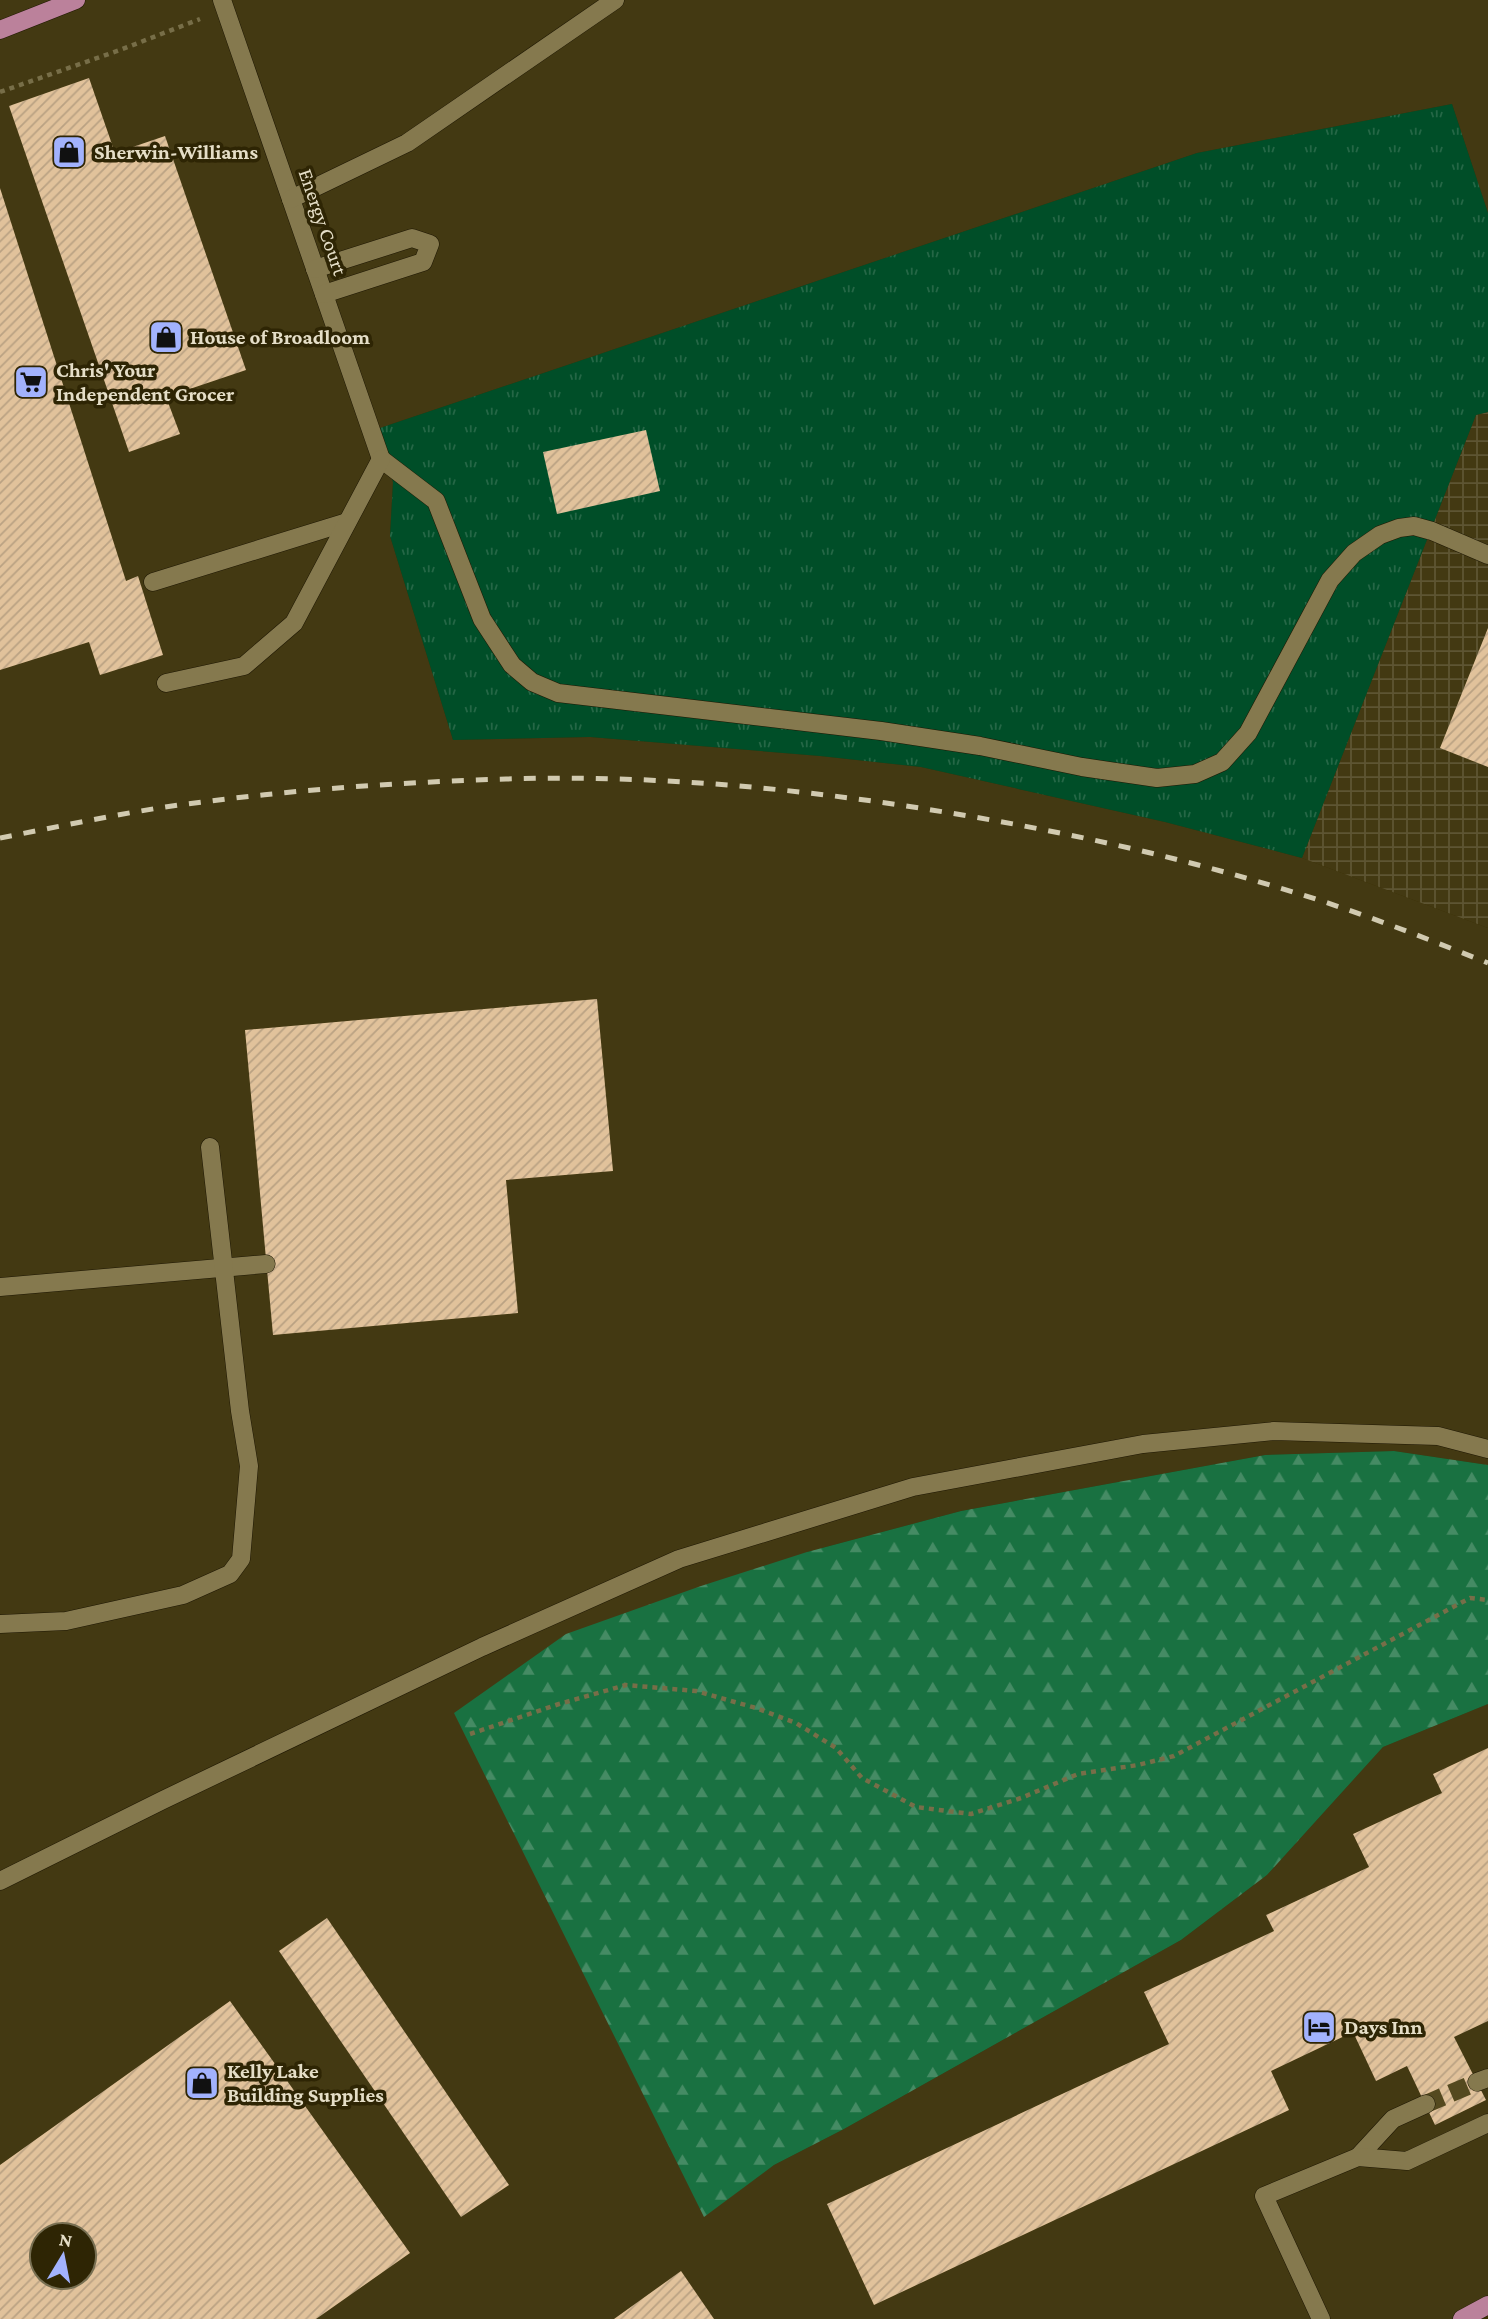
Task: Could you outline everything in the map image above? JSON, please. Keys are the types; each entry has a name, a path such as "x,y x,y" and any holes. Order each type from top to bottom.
{"main road":[{"path":"0,30 76,0"},
{"path":"1462,2319 1488,2305"}],"street":[{"path":"291,199 407,143 615,0"},
{"name":"Energy Court","path":"223,4 381,459"},
{"path":"315,269 412,238 430,244 423,262 324,294"},
{"path":"166,683 244,666 294,623 381,459 436,501 482,619 512,665 532,682 558,693 881,731 1157,778 1195,774 1222,762 1248,733 1330,580 1354,553 1380,535 1414,526 1488,555"},
{"path":"153,582 348,522"},
{"path":"0,1625 66,1620 183,1595 230,1574 241,1559 249,1466 240,1411 210,1147"},
{"path":"0,1287 266,1264"},
{"path":"0,1881 482,1647 679,1559 913,1487 1143,1444 1274,1431 1438,1436 1488,1449"},
{"path":"1321,2319 1264,2196 1359,2157 1393,2119 1426,2104"},
{"path":"1359,2157 1406,2161 1488,2123"}],"path":[{"path":"0,92 120,50 223,4"},
{"path":"470,1734 626,1685 696,1691 755,1707 796,1723 836,1748 862,1777 916,1807 971,1814 1021,1798 1078,1774 1138,1765 1174,1756 1470,1598 1488,1600"}],"shaded area":[{"path":"0,0 218,0 393,482 390,536 453,740 590,737 921,767 1165,822 1302,858 1488,928 1488,1465 1394,1451 1265,1455 961,1511 807,1552 704,2216 774,2165 844,2129 1181,1940 1267,1875 1383,1747 1488,1704 1488,2300 1454,2319 0,2319"},
{"path":"225,0 1488,0 1488,213 1452,104 1197,153 374,430"},
{"path":"1488,412 1488,928 1302,858 1476,415"}],"green space":[{"path":"1452,104 1488,213 1488,412 1476,415 1302,858 1165,822 921,767 590,737 453,740 390,536 393,482 374,430 1197,153"},
{"path":"1394,1451 1488,1465 1488,1704 1383,1747 1267,1875 1181,1940 844,2129 774,2165 704,2217 454,1713 566,1634 807,1552 961,1511 1265,1455"}],"building":[{"path":"89,78 115,153 165,136 246,370 166,397 180,434 129,452 9,106"},
{"name":"Chris' Your Independent Grocer","path":"0,188 126,581 138,576 163,655 100,675 89,642 0,670"},
{"path":"646,430 660,491 557,514 543,452"},
{"path":"1488,628 1488,767 1440,748"},
{"path":"597,999 613,1171 506,1180 518,1313 273,1335 245,1030"},
{"name":"Days Inn","path":"1488,1748 1488,2021 1454,2037 1486,2100 1435,2125 1407,2066 1376,2081 1353,2032 1271,2071 1289,2110 874,2305 827,2204 1169,2044 1144,1992 1274,1931 1266,1915 1369,1867 1353,1834 1442,1793 1433,1774"},
{"path":"327,1918 509,2185 461,2217 279,1951"},
{"name":"Kelly Lake Building Supplies","path":"230,2001 410,2253 316,2319 0,2319 0,2165"},
{"path":"681,2271 714,2319 614,2319"}],"tunnel":[{"path":"1426,2104 1477,2082"}],"railway":[{"path":"0,838 177,805 354,787 554,778 744,786 935,810 1129,848 1300,894 1488,963"}],"place":[{"name":"Sherwin-Williams","path":"69,152"},
{"name":"House of Broadloom","path":"166,337"},
{"name":"Chris' Your Independent Grocer","path":"31,382"},
{"name":"Days Inn","path":"1319,2027"},
{"name":"Kelly Lake Building Supplies","path":"202,2083"}]}
